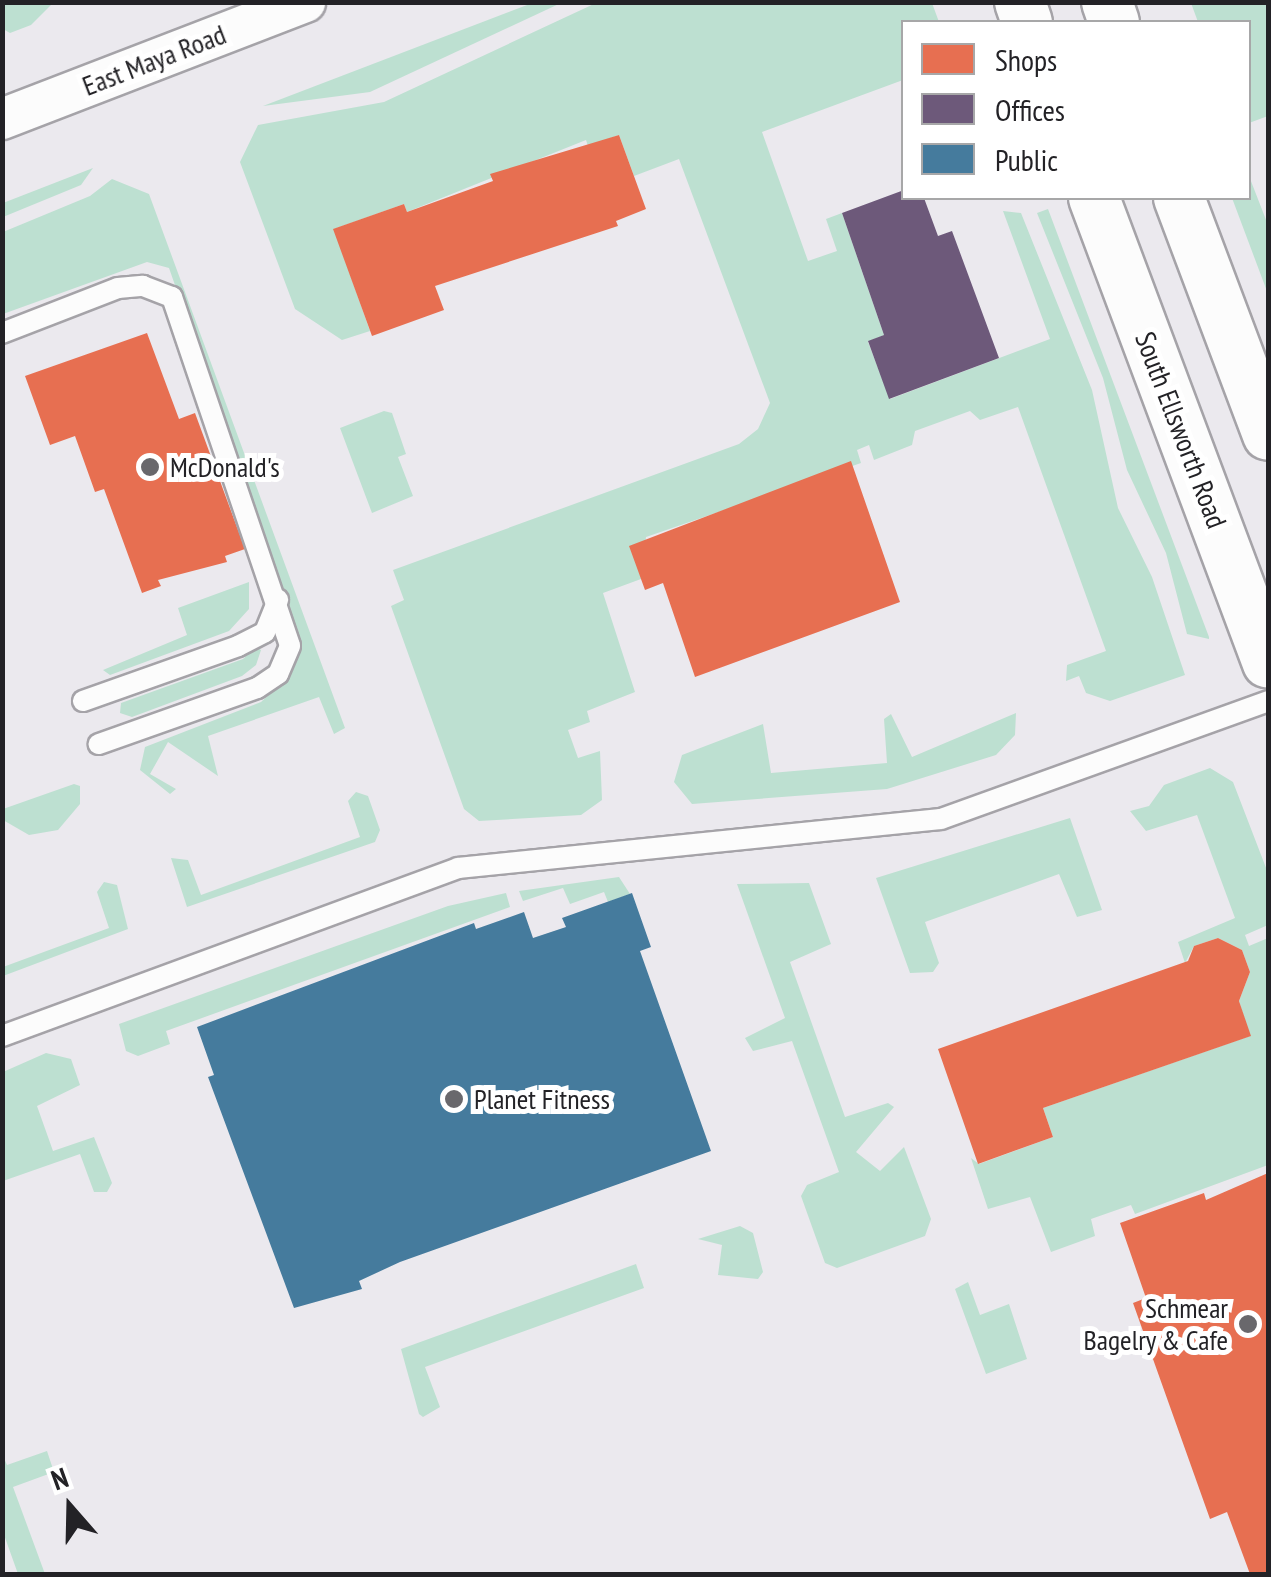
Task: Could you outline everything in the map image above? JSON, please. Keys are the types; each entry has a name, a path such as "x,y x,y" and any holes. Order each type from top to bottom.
{"street":[{"name":"East Maya Road","path":"2,119 305,2"},
{"name":"South Ellsworth Road","path":"1095,200 1268,663"},
{"path":"1179,200 1268,435"}],"lane":[{"path":"2,333 118,288 143,286 172,297 278,598 290,646 278,674 258,688 99,744"},
{"path":"83,700 238,646 264,632 278,598"},
{"path":"2,1036 458,868 941,819 1268,701"}],"green space":[{"path":"3,2 53,3 31,25 10,33 3,29"},
{"path":"535,2 561,3 370,92 263,106"},
{"path":"596,3 932,3 938,20 901,20 901,81 762,132 808,261 837,251 826,219 842,213 884,335 868,342 890,399 1050,339 1003,211 1021,213 1092,390 1118,508 1152,577 1185,675 1110,701 1086,693 1079,676 1066,681 1067,665 1106,651 1018,407 980,420 970,411 915,431 912,445 874,460 869,445 857,450 861,463 646,537 641,579 603,593 635,692 587,711 590,722 568,730 578,758 600,751 602,800 581,815 479,821 464,809 391,606 404,600 393,570 739,444 758,429 770,403 679,159 634,176 619,135 588,146 586,140 407,212 404,204 334,229 370,331 342,340 295,309 240,162 258,125 384,102"},
{"path":"1191,3 1268,3 1268,116 1251,122 1251,20 1197,20"},
{"path":"93,168 81,185 3,217 3,203"},
{"path":"112,179 149,194 345,728 334,734 319,697 208,736 218,776 168,742 150,774 176,789 170,794 140,770 145,747 261,702 285,680 297,633 169,268 147,262 3,314 3,232 90,196"},
{"path":"1251,181 1268,225 1268,294 1233,200 1251,200"},
{"path":"1048,209 1209,639 1187,634 1166,553 1127,470 1103,378 1037,213"},
{"path":"384,411 392,413 406,454 398,457 413,496 372,513 340,428"},
{"path":"249,582 249,609 229,631 110,675 103,670 187,635 178,608"},
{"path":"256,647 261,650 256,665 242,676 132,717 120,713 121,703 243,659"},
{"path":"1016,713 1015,735 996,755 887,789 692,804 674,782 682,755 763,724 771,773 887,763 884,719 891,714 912,757"},
{"path":"1210,768 1233,782 1268,873 1268,925 1245,935 1249,946 1268,938 1268,1165 1135,1214 1131,1205 1091,1219 1095,1236 1051,1252 1030,1197 988,1209 971,1158 979,1164 1053,1137 1043,1108 1250,1036 1239,1001 1250,972 1242,950 1218,938 1194,946 1185,963 1178,942 1235,918 1197,815 1146,831 1130,811 1149,806 1164,785"},
{"path":"74,784 80,786 80,804 58,830 29,835 3,820 3,809"},
{"path":"356,792 368,796 380,830 375,842 187,907 171,858 188,860 201,895 360,837 348,801"},
{"path":"1070,818 1102,910 1077,917 1059,874 925,922 939,963 933,972 910,973 876,878"},
{"path":"619,877 630,894 608,902 604,892 570,904 563,888 523,901 519,891"},
{"path":"104,882 117,885 128,929 3,976 3,967 109,928 97,892"},
{"path":"809,883 831,944 790,962 845,1117 888,1103 894,1107 856,1152 880,1171 904,1147 931,1219 925,1236 837,1268 825,1263 801,1196 807,1185 839,1172 792,1041 753,1051 745,1038 785,1018 737,884"},
{"path":"506,893 510,907 166,1031 170,1044 138,1056 126,1051 119,1024 448,906"},
{"path":"46,1053 71,1059 80,1085 37,1106 53,1151 94,1137 112,1183 107,1192 94,1192 80,1154 3,1181 3,1072"},
{"path":"740,1226 753,1233 763,1272 758,1279 718,1275 722,1245 698,1239"},
{"path":"636,1264 644,1288 425,1367 440,1407 423,1417 419,1414 401,1349"},
{"path":"968,1282 980,1315 1009,1304 1027,1359 986,1374 955,1289"},
{"path":"47,1451 54,1472 13,1487 45,1574 18,1574 3,1532 3,1456 7,1465"}],"building: Shops":[{"path":"619,135 646,209 616,221 618,226 435,286 444,310 372,336 333,229 404,204 407,212 493,181 490,174"},
{"name":"McDonald's","path":"147,333 179,419 195,413 245,549 225,556 227,562 158,580 161,586 142,593 104,489 95,492 75,436 50,445 25,376"},
{"path":"851,461 900,602 695,677 663,583 645,590 629,546"},
{"path":"1218,938 1242,950 1250,972 1239,1001 1251,1036 1043,1108 1053,1137 978,1164 938,1049 1188,961 1194,946"},
{"path":"1268,1173 1268,1574 1250,1574 1227,1512 1210,1519 1133,1303 1146,1298 1120,1223 1204,1193 1206,1200"}],"building: Offices":[{"path":"901,191 901,200 925,200 938,236 952,231 999,358 889,399 868,341 884,335 842,213"}],"building: Public":[{"name":"Planet Fitness","path":"632,893 651,947 640,951 711,1151 400,1262 359,1281 362,1289 294,1308 208,1077 214,1075 197,1027 474,923 476,929 524,912 533,938 566,927 562,918"}],"place":[{"name":"McDonald's","path":"150,467"},
{"name":"Planet Fitness","path":"454,1099"},
{"name":"Schmear Bagelry & Cafe","path":"1248,1324"}]}
